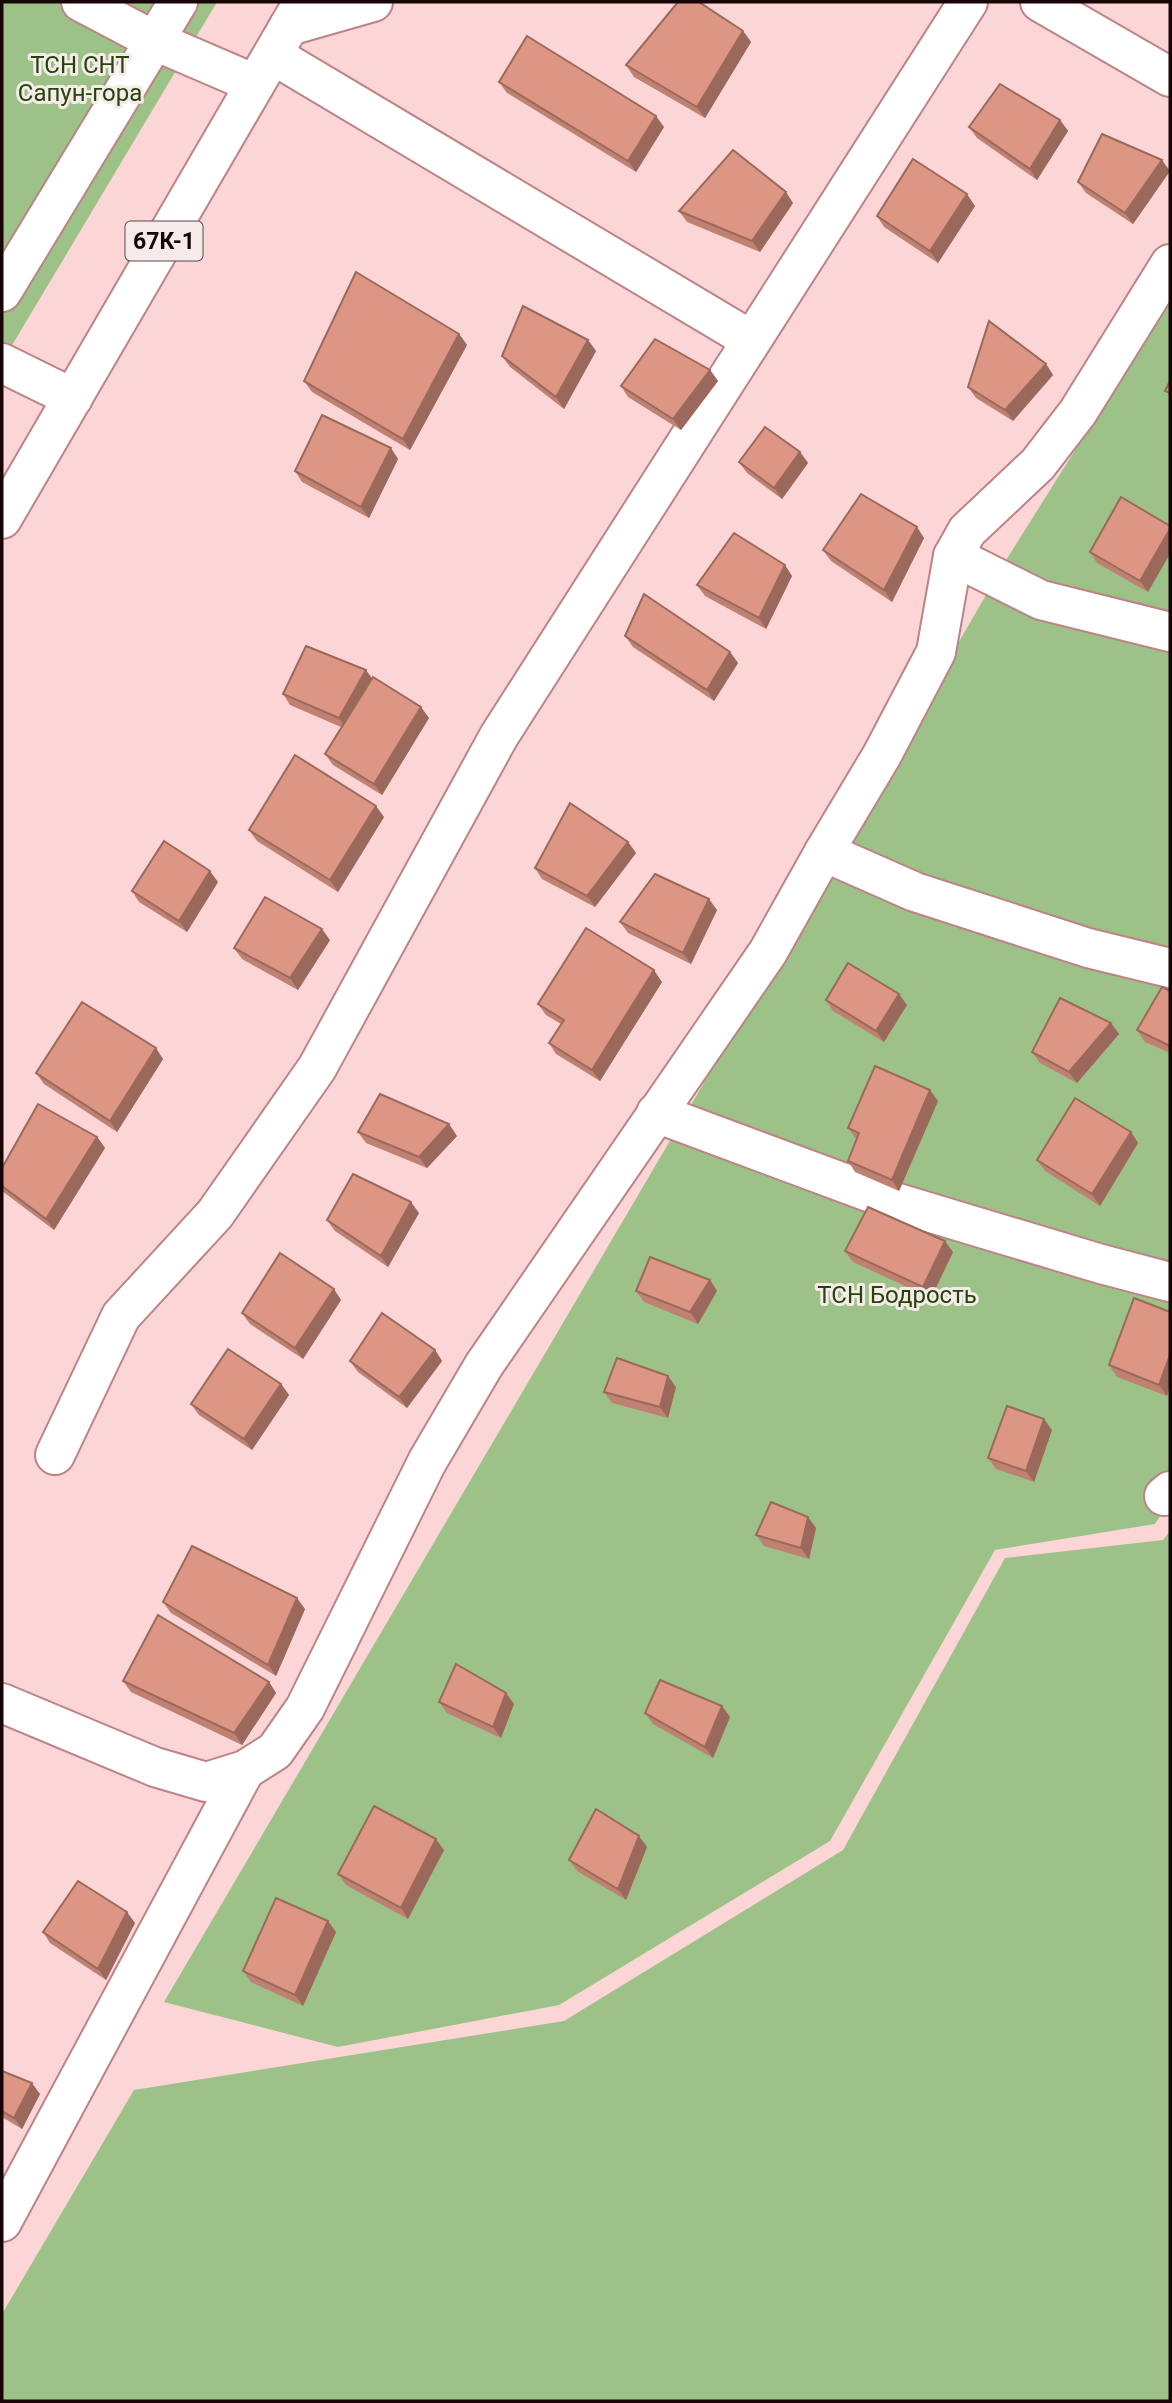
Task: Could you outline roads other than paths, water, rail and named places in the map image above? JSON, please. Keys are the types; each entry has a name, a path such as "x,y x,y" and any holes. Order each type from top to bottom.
{"street":[{"path":"81,2 155,41 280,42 373,2"},
{"path":"2,292 178,2"},
{"path":"55,1455 121,1316 215,1214 317,1068 499,736 968,2"},
{"path":"1040,2 1170,77"},
{"path":"280,42 751,340"},
{"name":"67К-1","path":"2,519 280,42"},
{"path":"2,1703 155,1768 206,1782 245,1770 275,1751 305,1708 427,1462 484,1365 768,952 882,755 936,652 953,556 967,531 1038,464 1078,412 1170,264"},
{"path":"2,363 73,398"},
{"path":"953,556 1041,600 1170,632"},
{"path":"824,852 915,892 1088,948 1170,968"},
{"path":"656,1113 898,1203 1170,1282"},
{"path":"2,2222 245,1770"}],"park label":[{"name":"ТСН СНТ Сапун-гора","path":"80,79"},
{"name":"ТСН Бодрость","path":"897,1295"}]}
